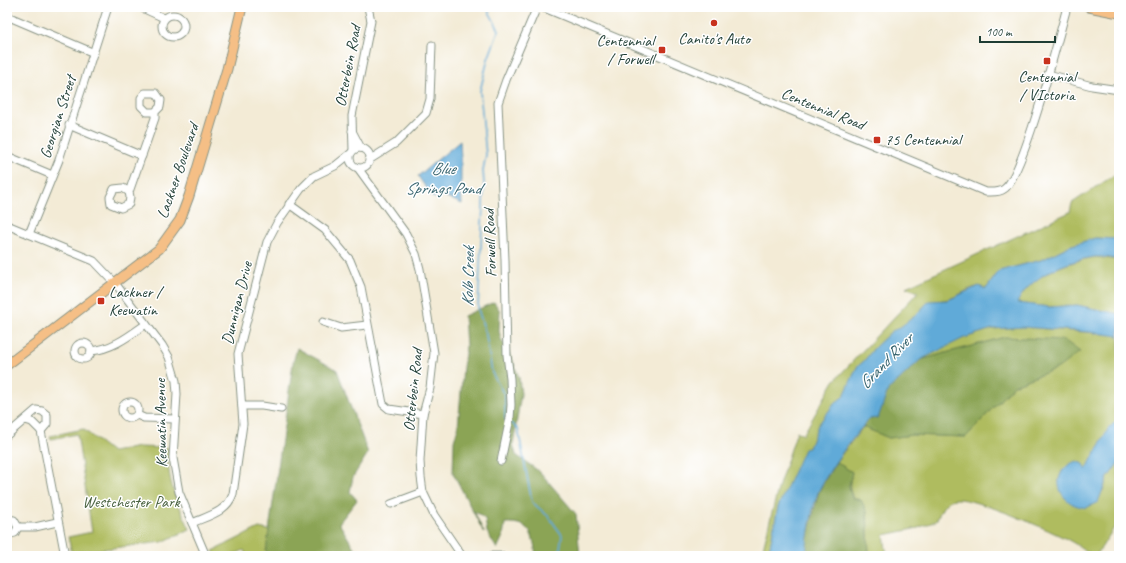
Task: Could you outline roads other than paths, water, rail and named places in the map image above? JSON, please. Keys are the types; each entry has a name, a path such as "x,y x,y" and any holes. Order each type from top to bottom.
{"main road":[{"name":"Lackner Boulevard","path":"7,365 159,250 180,220 189,196 225,76 242,7"},
{"path":"1088,7 1119,13"}],"street":[{"name":"Georgian Street","path":"29,234 59,160 108,7"},
{"path":"140,7 164,18"},
{"name":"Otterbein Road","path":"368,7 371,21 352,116 352,152 350,160 370,182 406,234 416,254 420,269 434,353 430,388 423,414 420,461 423,492 434,516 462,556"},
{"name":"Forwell Road","path":"501,461 510,418 510,379 506,355 506,268 498,103 506,80 537,7"},
{"name":"Centennial Road","path":"542,7 979,189 993,192 1004,189 1010,183 1028,139 1067,7"},
{"path":"7,16 94,53"},
{"path":"355,167 368,162 382,150 396,143 426,113 430,100 432,45"},
{"path":"1048,74 1092,86 1119,90"},
{"path":"129,192 155,118 155,112"},
{"path":"69,125 142,156"},
{"name":"Otterbein Road","path":"352,131 364,149 368,162 370,182"},
{"path":"352,152 364,149 382,150"},
{"name":"Dunnigan Drive","path":"192,523 222,510 231,501 233,494 242,436 242,406 238,354 267,242 277,222 289,204 314,176 335,166 352,152"},
{"path":"7,156 52,175"},
{"name":"Dunnigan Drive","path":"335,166 355,167"},
{"path":"289,204 325,230 350,260 361,287 383,404 389,409 423,414"},
{"name":"Keewatin Avenue","path":"7,225 94,262 115,283 162,345 173,368 177,394 173,458 179,492 205,556"},
{"path":"323,322 341,328 367,325"},
{"path":"91,351 102,350 146,324"},
{"path":"242,406 262,406 281,409"},
{"path":"7,435 36,410 42,410 47,415 48,420 41,432"},
{"path":"137,415 144,418 175,419"},
{"path":"25,420 33,423 41,432 57,522 65,556"},
{"path":"391,504 423,492"},
{"path":"7,519 14,520 18,526 16,533 7,535"},
{"path":"18,526 35,527 57,522"},
{"path":"492,556 500,556"}],"water":[{"name":"Blue Springs Pond","path":"460,141 462,204 442,195 436,198 432,197 418,176"},
{"name":"Grand River","path":"1095,238 1119,239 1119,260 1094,257 1061,266 1050,271 1031,285 1023,293 1017,303 1050,307 1077,305 1119,314 1119,336 1023,327 992,329 964,338 920,360 888,390 878,418 869,419 842,453 824,480 816,497 812,513 806,556 768,556 778,507 804,449 809,448 818,425 835,403 844,396 857,367 875,347 892,331 899,328 916,315 929,301 948,300 979,286 986,289 999,271 1041,260 1069,246"},
{"path":"1119,418 1119,462 1107,479 1098,502 1086,508 1073,504 1065,498 1061,492 1059,487 1060,475 1064,469 1076,461 1083,464 1086,470 1108,429"}],"waterway":[{"name":"Kolb Creek","path":"483,7 488,10 499,30 488,59 480,91 486,155 483,170 484,184 478,309 486,335 492,373 505,396 505,419 508,421"},
{"name":"Kolb Creek","path":"511,423 518,429 532,502 549,517 562,535 559,556"}],"place":[{"name":"Canito's Auto","path":"714,23"},
{"name":"Centennial / Forwell","path":"662,50"},
{"name":"Centennial / VIctoria","path":"1047,61"},
{"name":"75 Centennial","path":"877,140"},
{"name":"Lackner / Keewatin","path":"101,301"}],"park label":[{"name":"Westchester Park","path":"131,502"}]}
